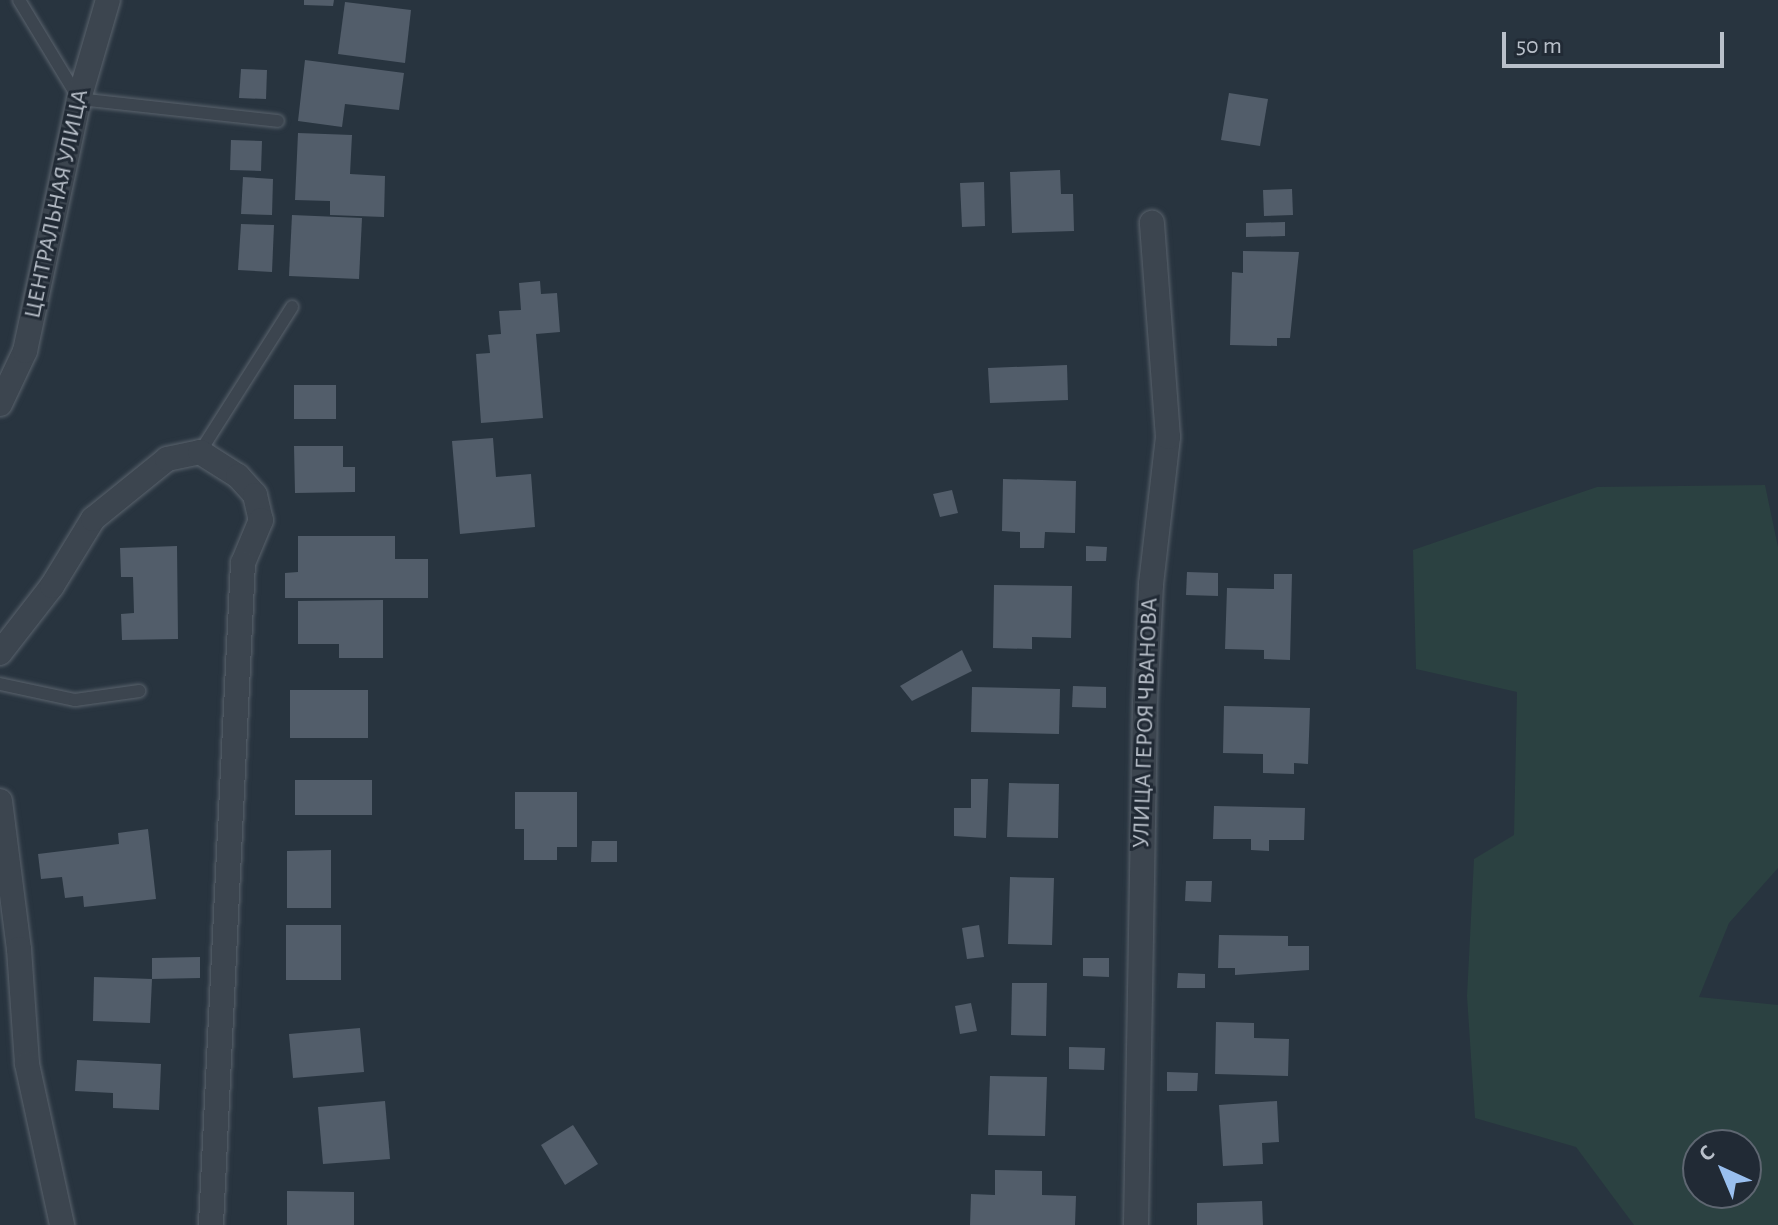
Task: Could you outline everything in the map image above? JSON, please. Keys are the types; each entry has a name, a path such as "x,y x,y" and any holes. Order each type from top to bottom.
{"street":[{"name":"ЦЕНТРАЛЬНАЯ УЛИЦА","path":"0,404 25,351 79,99 108,0"},
{"name":"УЛИЦА ГЕРОЯ ЧВАНОВА","path":"1136,1225 1145,703 1151,584 1168,437 1152,223"},
{"path":"0,653 52,586 93,519 167,459 200,452 238,476 255,495 261,520 243,563 211,1225"},
{"path":"0,801 19,949 27,1064 62,1225"}],"lane":[{"path":"19,0 79,99 278,121"},
{"path":"200,452 292,307"},
{"path":"0,684 75,700 139,691"}],"green space":[{"path":"1765,485 1778,547 1778,868 1729,923 1699,997 1778,1005 1778,1225 1634,1225 1576,1147 1475,1118 1467,996 1474,859 1514,835 1517,692 1416,669 1413,550 1597,487"}],"building":[{"path":"304,0 334,0 333,6 304,5"},
{"path":"345,2 411,10 405,63 338,54"},
{"path":"305,60 404,73 399,110 345,104 342,127 298,121"},
{"path":"241,69 267,70 266,99 239,98"},
{"path":"1229,93 1268,99 1260,146 1221,140"},
{"path":"298,133 352,135 350,174 385,176 384,217 330,215 330,201 295,200"},
{"path":"231,140 262,141 261,171 230,170"},
{"path":"1060,170 1061,194 1073,194 1074,231 1012,233 1010,172"},
{"path":"243,177 273,179 272,215 241,214"},
{"path":"984,182 985,226 962,227 960,183"},
{"path":"1292,189 1293,215 1264,216 1263,190"},
{"path":"292,215 362,218 359,279 289,276"},
{"path":"1285,222 1285,236 1246,237 1246,223"},
{"path":"241,224 274,225 272,272 238,270"},
{"path":"1243,251 1299,252 1290,338 1277,338 1277,346 1230,345 1232,272 1243,273"},
{"path":"540,281 541,294 557,293 560,332 536,334 543,418 481,423 476,354 490,353 488,335 501,334 499,311 521,310 519,283"},
{"path":"1067,365 1068,400 990,403 988,368"},
{"path":"294,385 336,385 336,419 294,419"},
{"path":"493,438 496,477 531,474 535,527 460,534 452,441"},
{"path":"294,446 343,446 343,467 355,467 355,492 295,493"},
{"path":"1003,479 1076,481 1075,533 1045,532 1044,548 1020,548 1020,532 1002,531"},
{"path":"952,490 958,513 940,517 933,494"},
{"path":"298,536 395,536 395,559 428,559 428,598 285,598 285,573 298,572"},
{"path":"177,546 178,639 122,640 121,614 134,613 133,577 121,577 120,548"},
{"path":"1086,546 1107,547 1106,561 1086,561"},
{"path":"1187,572 1218,573 1218,596 1186,595"},
{"path":"1274,574 1292,574 1290,660 1264,659 1264,650 1225,649 1227,588 1274,589"},
{"path":"994,585 1072,586 1071,638 1032,637 1032,649 993,648"},
{"path":"383,600 383,658 339,658 339,644 298,644 298,601"},
{"path":"962,650 972,671 912,701 900,686"},
{"path":"1073,686 1106,687 1106,708 1072,707"},
{"path":"972,687 1060,689 1059,734 971,732"},
{"path":"290,690 368,690 368,738 290,738"},
{"path":"1224,706 1310,708 1308,764 1294,763 1294,774 1263,773 1263,754 1223,753"},
{"path":"971,779 988,779 986,838 954,836 954,808 971,808"},
{"path":"295,780 372,780 372,815 295,815"},
{"path":"1009,783 1059,784 1058,838 1007,837"},
{"path":"515,792 577,792 577,847 557,847 557,860 524,860 524,829 515,829"},
{"path":"1214,806 1305,808 1304,840 1269,840 1269,851 1251,850 1251,839 1213,839"},
{"path":"148,829 156,899 84,907 83,896 65,898 62,877 41,879 38,854 119,844 118,833"},
{"path":"592,841 617,841 617,862 591,862"},
{"path":"331,850 331,908 287,908 287,851"},
{"path":"1010,877 1054,878 1052,945 1008,944"},
{"path":"1186,881 1212,881 1211,902 1185,901"},
{"path":"286,925 341,925 341,980 286,980"},
{"path":"979,925 984,957 967,959 962,928"},
{"path":"1219,935 1288,936 1288,946 1309,946 1309,970 1235,975 1235,968 1218,968"},
{"path":"200,957 200,978 152,979 152,958"},
{"path":"1083,958 1109,958 1109,977 1083,976"},
{"path":"1178,973 1205,974 1205,988 1177,988"},
{"path":"94,977 152,979 150,1023 93,1021"},
{"path":"1012,983 1047,983 1046,1036 1011,1035"},
{"path":"971,1003 977,1031 960,1034 955,1006"},
{"path":"1216,1022 1254,1023 1254,1038 1289,1039 1288,1076 1215,1074"},
{"path":"360,1028 364,1072 293,1078 289,1034"},
{"path":"1069,1047 1105,1048 1104,1070 1069,1069"},
{"path":"77,1060 161,1064 159,1110 113,1108 113,1093 75,1091"},
{"path":"1167,1072 1198,1073 1197,1091 1167,1091"},
{"path":"990,1076 1047,1077 1045,1136 988,1135"},
{"path":"385,1101 390,1159 323,1164 318,1107"},
{"path":"1277,1101 1279,1142 1262,1143 1263,1164 1223,1166 1219,1105"},
{"path":"573,1125 598,1164 565,1185 541,1145"},
{"path":"995,1170 1042,1171 1042,1195 1076,1196 1075,1225 970,1225 971,1194 995,1195"},
{"path":"287,1191 354,1192 354,1225 287,1225"},
{"path":"1262,1201 1263,1225 1197,1225 1197,1203"}]}
